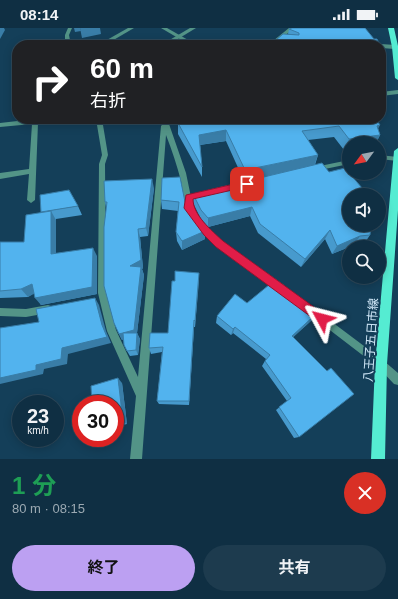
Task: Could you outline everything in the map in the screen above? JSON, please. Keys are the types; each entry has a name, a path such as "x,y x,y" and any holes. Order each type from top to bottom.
{"main road":[{"path":"391,28 395,47 398,78"},
{"name":"八王子五日市線","path":"378,459 381,364 398,155"}],"street":[{"path":"68,40 67,35 70,28"},
{"path":"110,40 132,28"},
{"path":"163,28 185,40"},
{"path":"173,40 194,28"},
{"path":"281,40 292,28"},
{"path":"386,46 395,47"},
{"path":"386,93 398,92"},
{"path":"0,124 12,123"},
{"path":"31,200 35,124"},
{"path":"100,124 105,156 102,164 99,299 142,398"},
{"path":"136,459 167,124"},
{"path":"168,124 180,164 192,196 189,208 207,232 219,244 286,292"},
{"path":"386,156 398,155"},
{"path":"311,170 342,163"},
{"path":"0,176 33,171"},
{"path":"299,301 381,364 398,380"},
{"path":"0,312 26,313 57,307"}],"building":[{"path":"365,28 374,39 378,40 276,40 283,34 299,35 299,33 289,29"},
{"path":"179,124 380,125 377,126 380,135 372,136 347,136 339,126 302,131 318,155 245,170 226,130 199,135 202,167"},
{"path":"322,163 329,172 342,169 342,180 355,180 362,188 342,188 342,232 370,232 370,235 360,236 351,240 342,240 342,244 337,246 330,230 305,259 260,224 252,207 208,218 201,210 193,194"},
{"path":"180,177 185,202 205,231 182,241 176,232 179,202 161,200 162,178"},
{"path":"152,179 146,228 138,229 141,260 130,266 141,267 134,330 119,334 114,323 104,286 104,227 107,202 105,202 104,181"},
{"path":"69,190 78,206 41,212 40,195"},
{"path":"51,211 51,254 93,248 92,287 35,298 32,284 21,289 0,291 0,242 24,242 26,215"},
{"path":"175,271 199,273 195,321 194,320 189,401 157,401 163,347 149,348 150,333 168,333 172,281 175,281"},
{"path":"275,280 317,313 292,336 327,371 331,368 354,394 299,437 279,407 291,398 265,361 270,355 235,327 233,329 217,316 235,294 247,303"},
{"path":"95,298 102,325 107,337 62,348 61,359 36,365 36,370 0,378 0,328 39,322 36,309"},
{"path":"123,333 137,333 136,350 127,351 124,345"},
{"path":"118,378 120,395 92,395 91,386"}],"route":[{"path":"247,184 188,197 189,208 207,232 219,244 274,282 322,319"}]}
